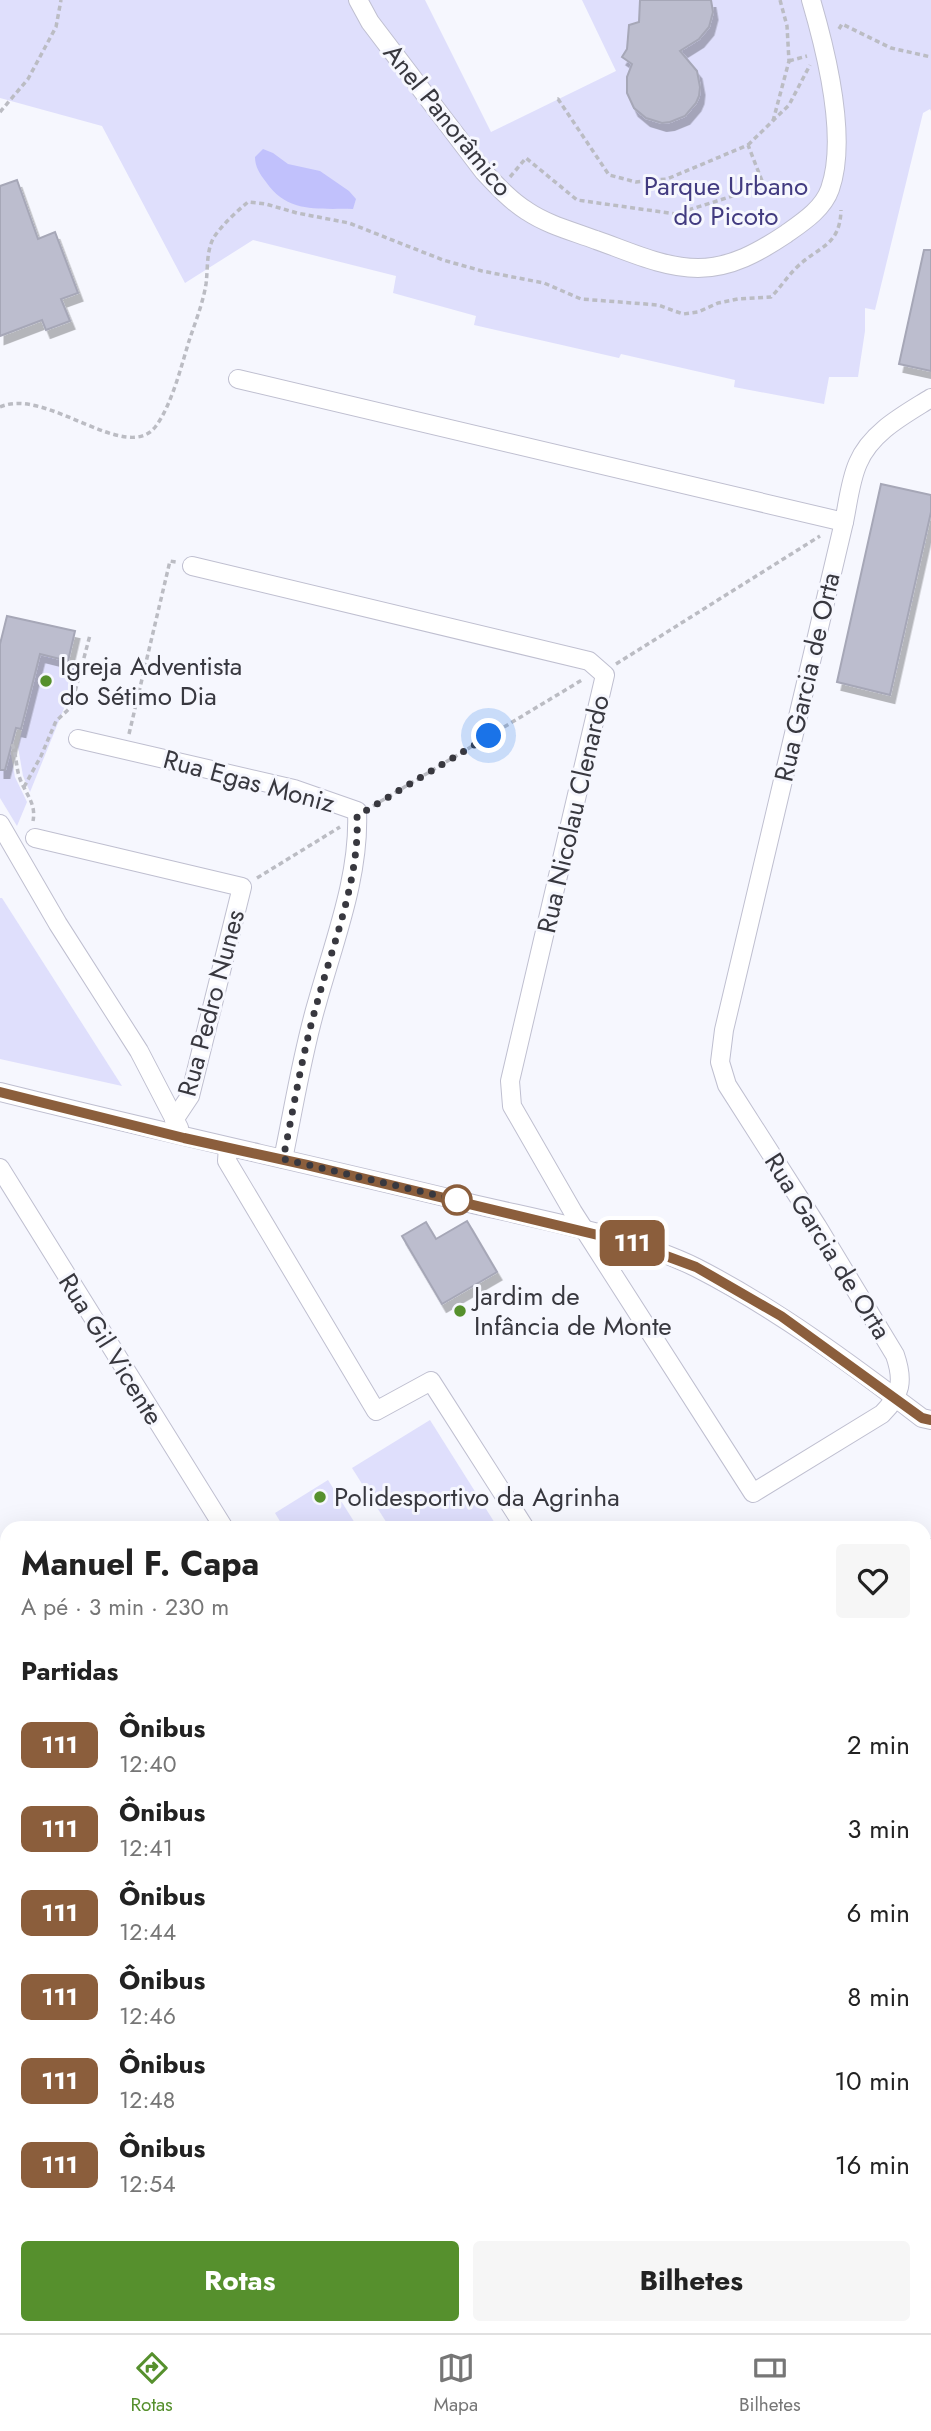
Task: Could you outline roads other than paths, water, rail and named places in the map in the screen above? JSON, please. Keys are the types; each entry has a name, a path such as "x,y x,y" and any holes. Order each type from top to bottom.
{"street":[{"name":"Anel Panorâmico","path":"358,0 370,22 484,172 526,211 548,223 642,256 676,266 699,268 723,265 747,257 771,244 803,222 830,190 834,172 836,122 825,49 811,0"},
{"path":"238,379 844,522"},
{"name":"Rua Garcia de Orta","path":"897,1399 900,1370 895,1354 727,1085 720,1062 727,1018 858,463 872,442 889,425 931,398"},
{"name":"Rua Nicolau Clenardo","path":"192,566 589,661 602,672 510,1081 512,1106 586,1232 753,1493 882,1414 897,1399"},
{"name":"Rua Egas Moniz","path":"78,739 294,789 357,811 358,839 343,913 316,1005 283,1159"},
{"path":"0,824 58,923 139,1051 184,1138"},
{"name":"Rua Pedro Nunes","path":"33,833 242,887 190,1096 174,1120"},
{"path":"0,1092 631,1243 696,1267 781,1316 922,1418 931,1420"},
{"path":"228,1147 227,1161 376,1411 430,1381 520,1521"},
{"name":"Rua Gil Vicente","path":"0,1168 220,1521"}],"water":[{"path":"263,149 288,164 320,171 356,199 353,209 305,207 284,200 266,182 257,167 255,157"}],"place":[{"name":"Igreja Adventista do Sétimo Dia","path":"46,681"},
{"name":"Jardim de Infância de Monte","path":"460,1311"},
{"name":"Polidesportivo da Agrinha","path":"320,1497"}],"park label":[{"name":"Parque Urbano do Picoto","path":"726,201"}]}
